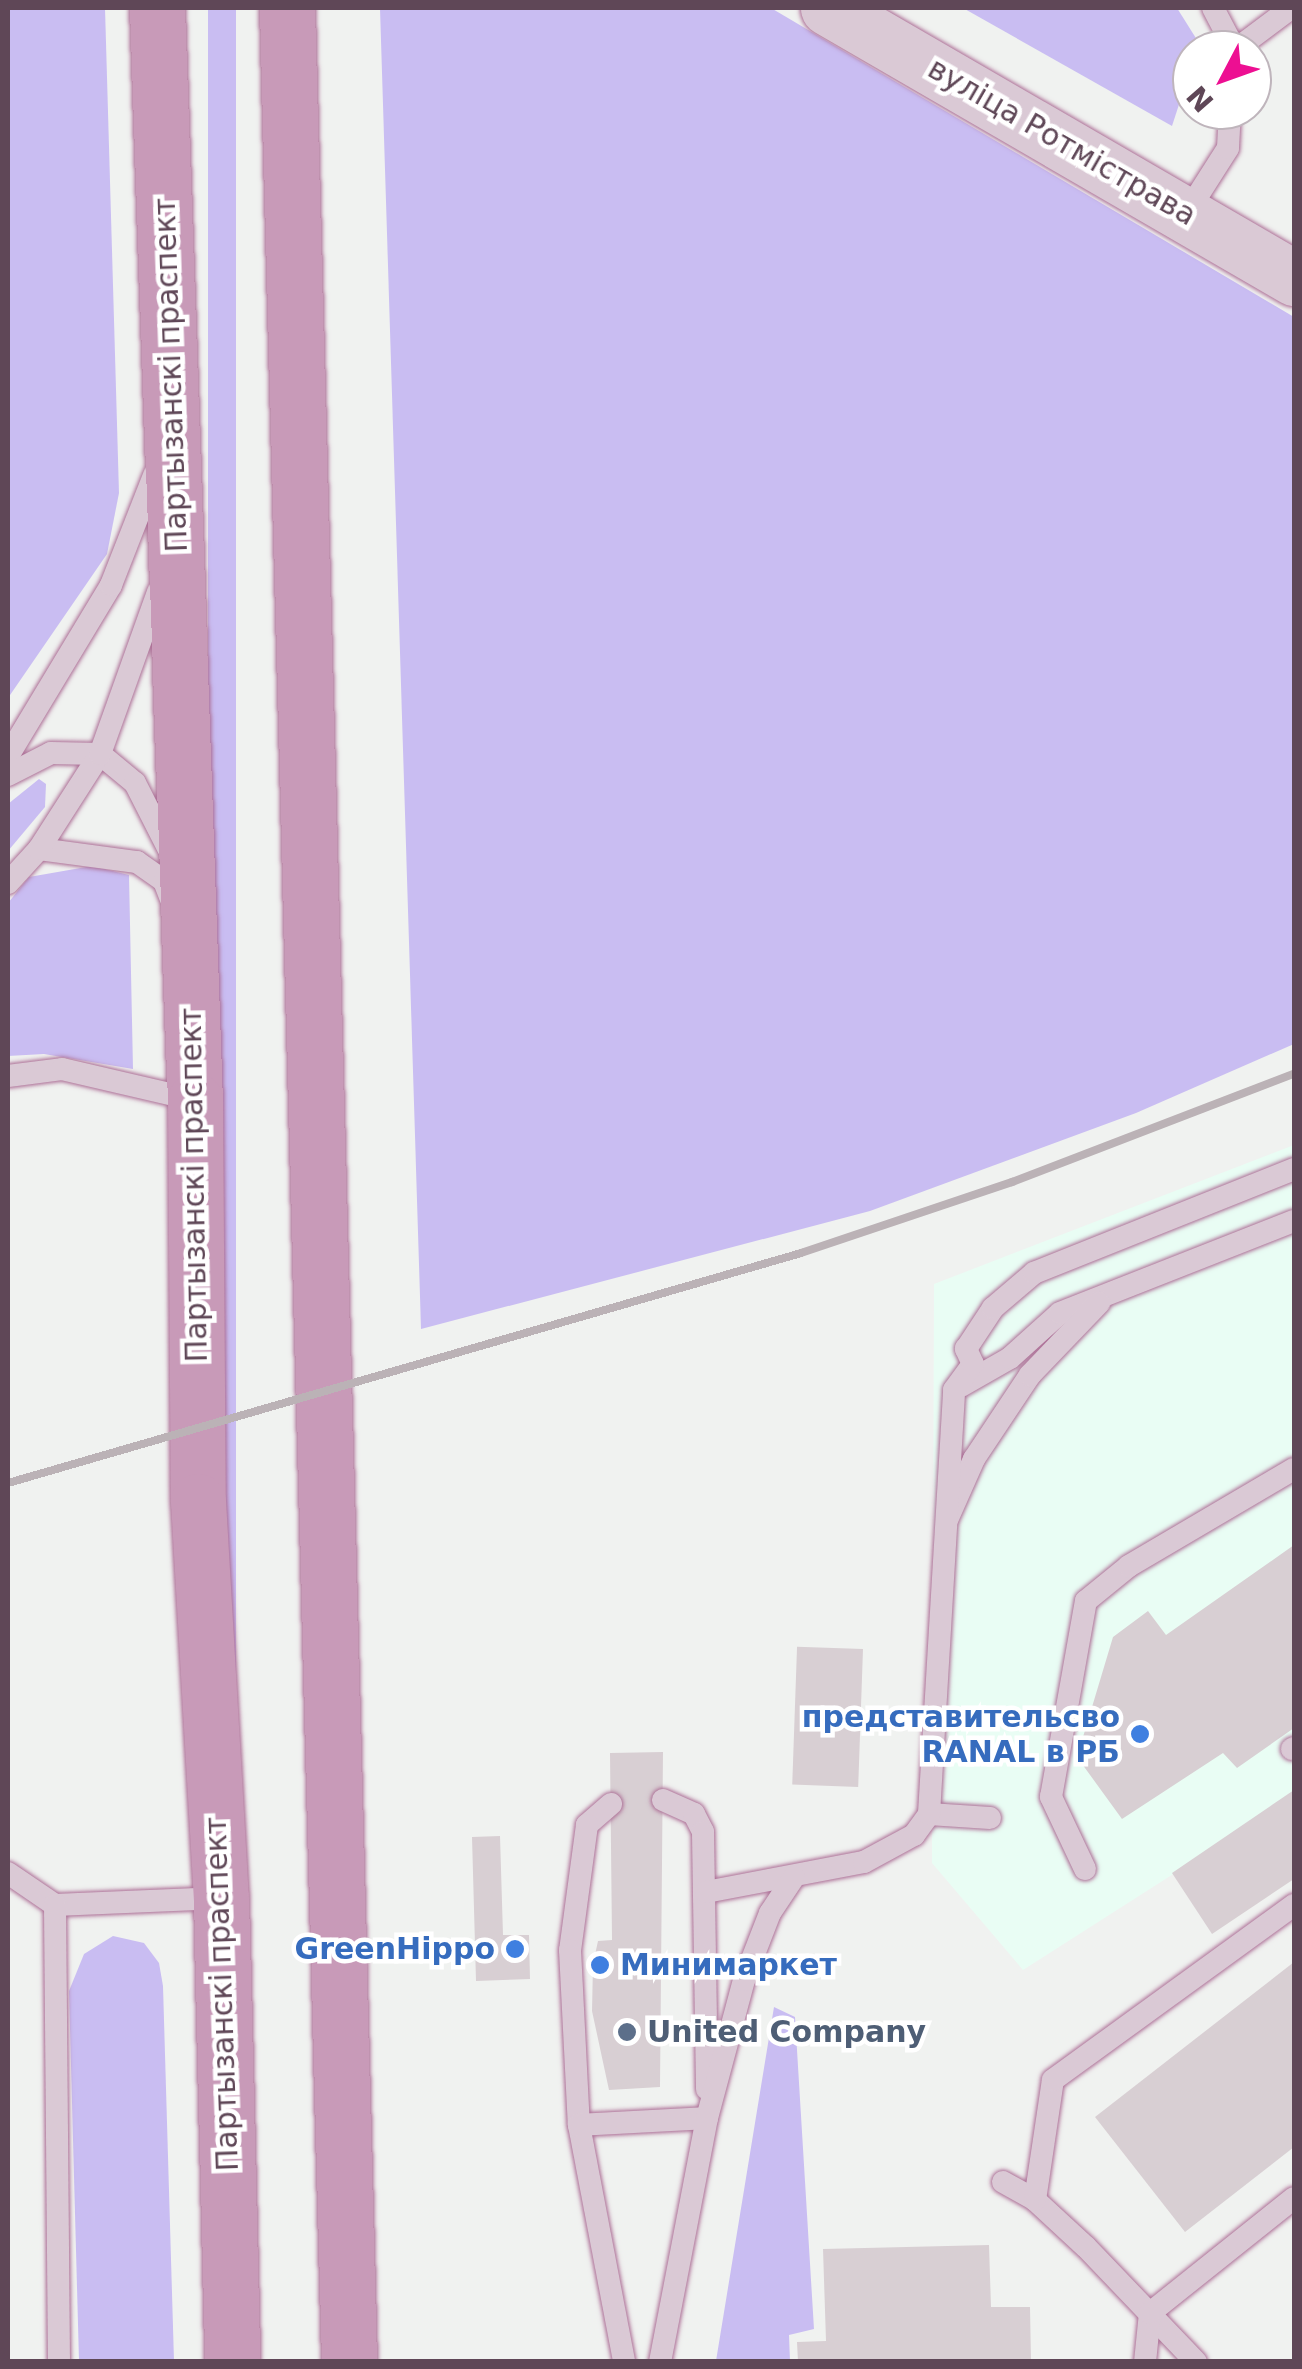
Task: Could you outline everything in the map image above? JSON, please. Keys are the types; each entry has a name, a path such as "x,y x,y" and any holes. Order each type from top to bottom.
{"highway":[{"name":"Партызанскі праспект","path":"157,8 191,948 198,1501 221,1898 232,2362"},
{"path":"287,8 350,2362"}],"street":[{"name":"вуліца Ротмістрава","path":"828,8 1294,278"}],"lane":[{"path":"1261,30 1291,8"},
{"path":"1186,214 1228,148 1229,130"},
{"path":"8,756 111,585 151,491 170,383"},
{"path":"8,883 39,848 100,754 144,646 177,522"},
{"path":"8,775 51,753 100,754 134,783 166,840 191,948"},
{"path":"39,848 137,862 164,881 191,948"},
{"path":"8,1076 62,1069 195,1100"},
{"path":"706,1892 864,1862 914,1835 928,1814 941,1659 941,1533 954,1390 973,1364 966,1349 992,1308 1034,1272 1294,1169"},
{"path":"954,1390 1010,1358 1060,1313 1294,1221"},
{"path":"941,1533 974,1460 1030,1376 1114,1290"},
{"path":"1086,1869 1051,1797 1086,1600 1129,1566 1294,1470"},
{"path":"663,1800 694,1814 704,1832 707,2118"},
{"path":"611,1804 587,1825 578,1860 570,1950 579,2126 624,2362"},
{"path":"928,1814 990,1818"},
{"path":"8,1873 55,1905 221,1898"},
{"path":"660,2362 707,2118 744,1980 770,1913 794,1877"},
{"path":"55,1905 60,2362"},
{"path":"1035,2200 1053,2080 1294,1905"},
{"path":"579,2126 707,2118"},
{"path":"1003,2182 1035,2200 1196,2362"},
{"path":"1145,2362 1150,2313 1294,2198"}],"shaded area":[{"path":"8,8 105,8 119,493 107,554 8,698"},
{"path":"208,8 236,8 236,2362 208,2362"},
{"path":"380,8 771,8 1294,317 1294,1044 1136,1113 870,1211 421,1329"},
{"path":"963,8 1177,8 1191,30 1172,30 1172,126"},
{"path":"39,779 46,784 45,807 8,851 8,804"},
{"path":"92,866 129,875 133,1069 44,1054 8,1056 8,903 29,877"},
{"path":"1294,1145 1294,1797 1023,1970 932,1863 934,1284"},
{"path":"113,1936 144,1943 159,1963 163,1986 174,2361 79,2361 69,1991 84,1954"},
{"path":"774,2007 795,2017 814,2329 789,2335 790,2361 716,2361"}],"building":[{"path":"1294,1545 1294,1728 1237,1768 1223,1753 1122,1819 1077,1757 1113,1637 1148,1611 1166,1635"},
{"path":"797,1647 863,1649 858,1787 792,1785"},
{"path":"663,1752 660,2087 609,2090 592,2011 593,1964 598,1941 612,1940 610,1753"},
{"path":"1294,1790 1294,1879 1212,1934 1172,1873"},
{"path":"500,1836 503,1935 529,1935 530,1979 476,1981 472,1837"},
{"path":"1294,1962 1294,2147 1185,2232 1095,2117"},
{"path":"989,2245 991,2307 1030,2307 1031,2362 798,2362 797,2342 826,2341 823,2249"}],"railway":[{"path":"8,1483 801,1253 1012,1182 1294,1074"}],"place":[{"name":"представительсво RANAL в РБ","path":"1140,1734"},
{"name":"GreenHippo","path":"515,1949"},
{"name":"Минимаркет","path":"600,1965"},
{"name":"United Company","path":"627,2032"}]}
